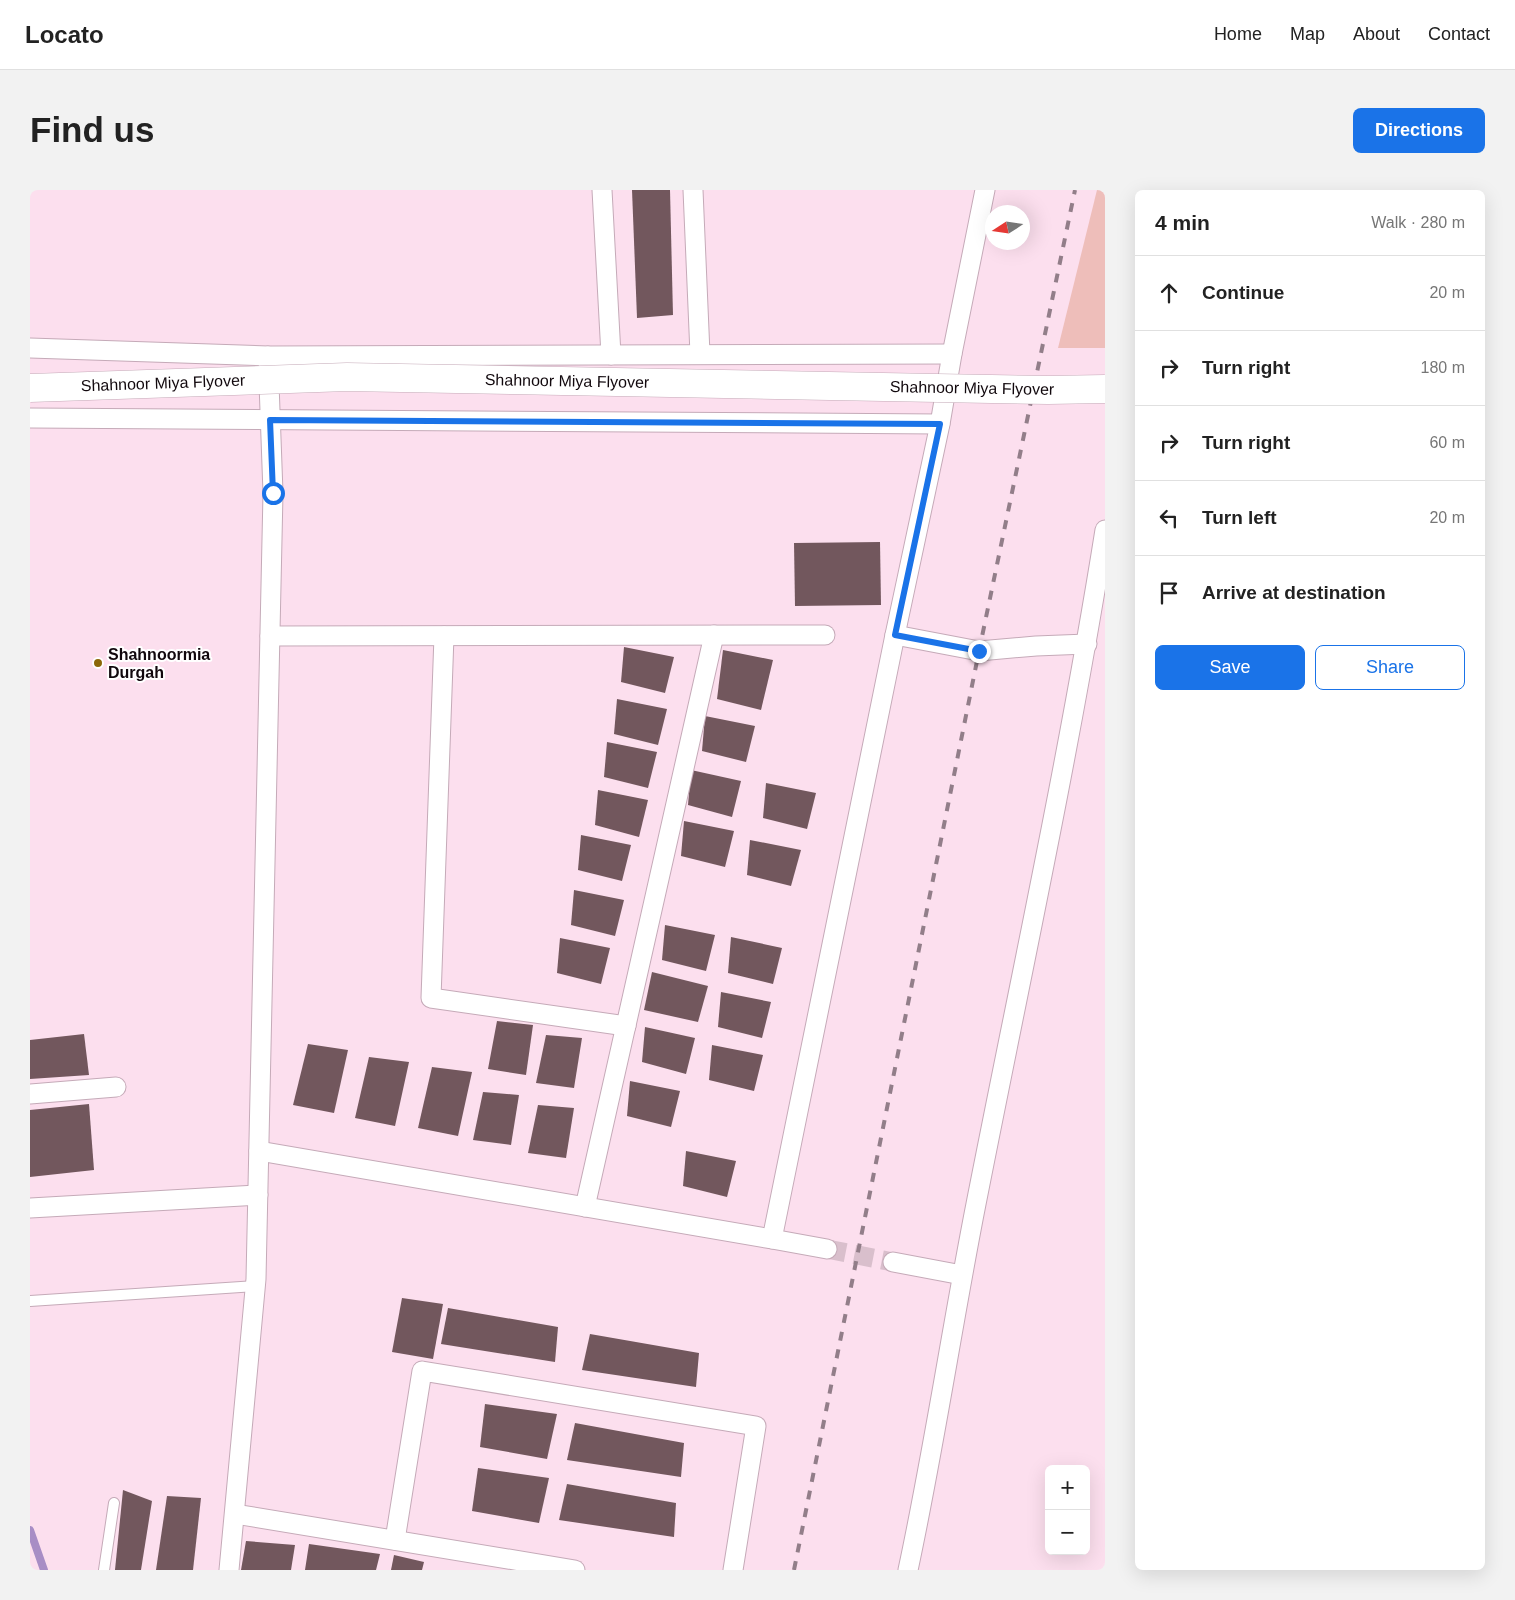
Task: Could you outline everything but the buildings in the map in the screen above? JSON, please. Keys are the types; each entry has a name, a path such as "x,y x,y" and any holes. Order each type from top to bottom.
{"main road":[{"name":"Shahnoor Miya Flyover","path":"30,388 347,377 1105,389"}],"street":[{"path":"602,190 612,355"},
{"path":"693,190 700,354"},
{"path":"772,1238 940,424 985,190"},
{"path":"30,348 268,356 952,354"},
{"path":"230,1570 256,1286 273,493 268,356"},
{"path":"30,418 940,424"},
{"path":"908,1570 922,1506 962,1275 1087,644 1105,530"},
{"path":"585,1206 714,635"},
{"path":"270,636 825,635"},
{"path":"895,635 979,651 1087,644"},
{"path":"444,636 431,998 626,1026"},
{"path":"30,1094 116,1087"},
{"path":"259,1151 827,1248"},
{"path":"30,1208 258,1195"},
{"path":"892,1262 962,1275"},
{"path":"395,1540 422,1371 756,1426 733,1570"},
{"path":"235,1514 395,1540 472,1562 575,1570"}],"lane":[{"path":"30,1301 256,1286"},
{"path":"104,1570 114,1503"}],"shaded area":[{"path":"1097,190 1105,190 1105,348 1058,348"}],"waterway":[{"path":"30,1530 44,1570"}],"tunnel":[{"path":"827,1249 893,1262"}],"railway":[{"path":"794,1570 979,651 1075,190"}],"place":[{"name":"Shahnoormia Durgah","path":"98,663"}],"route":[{"path":"273,493 270,420 940,424 895,635 979,651"}]}
